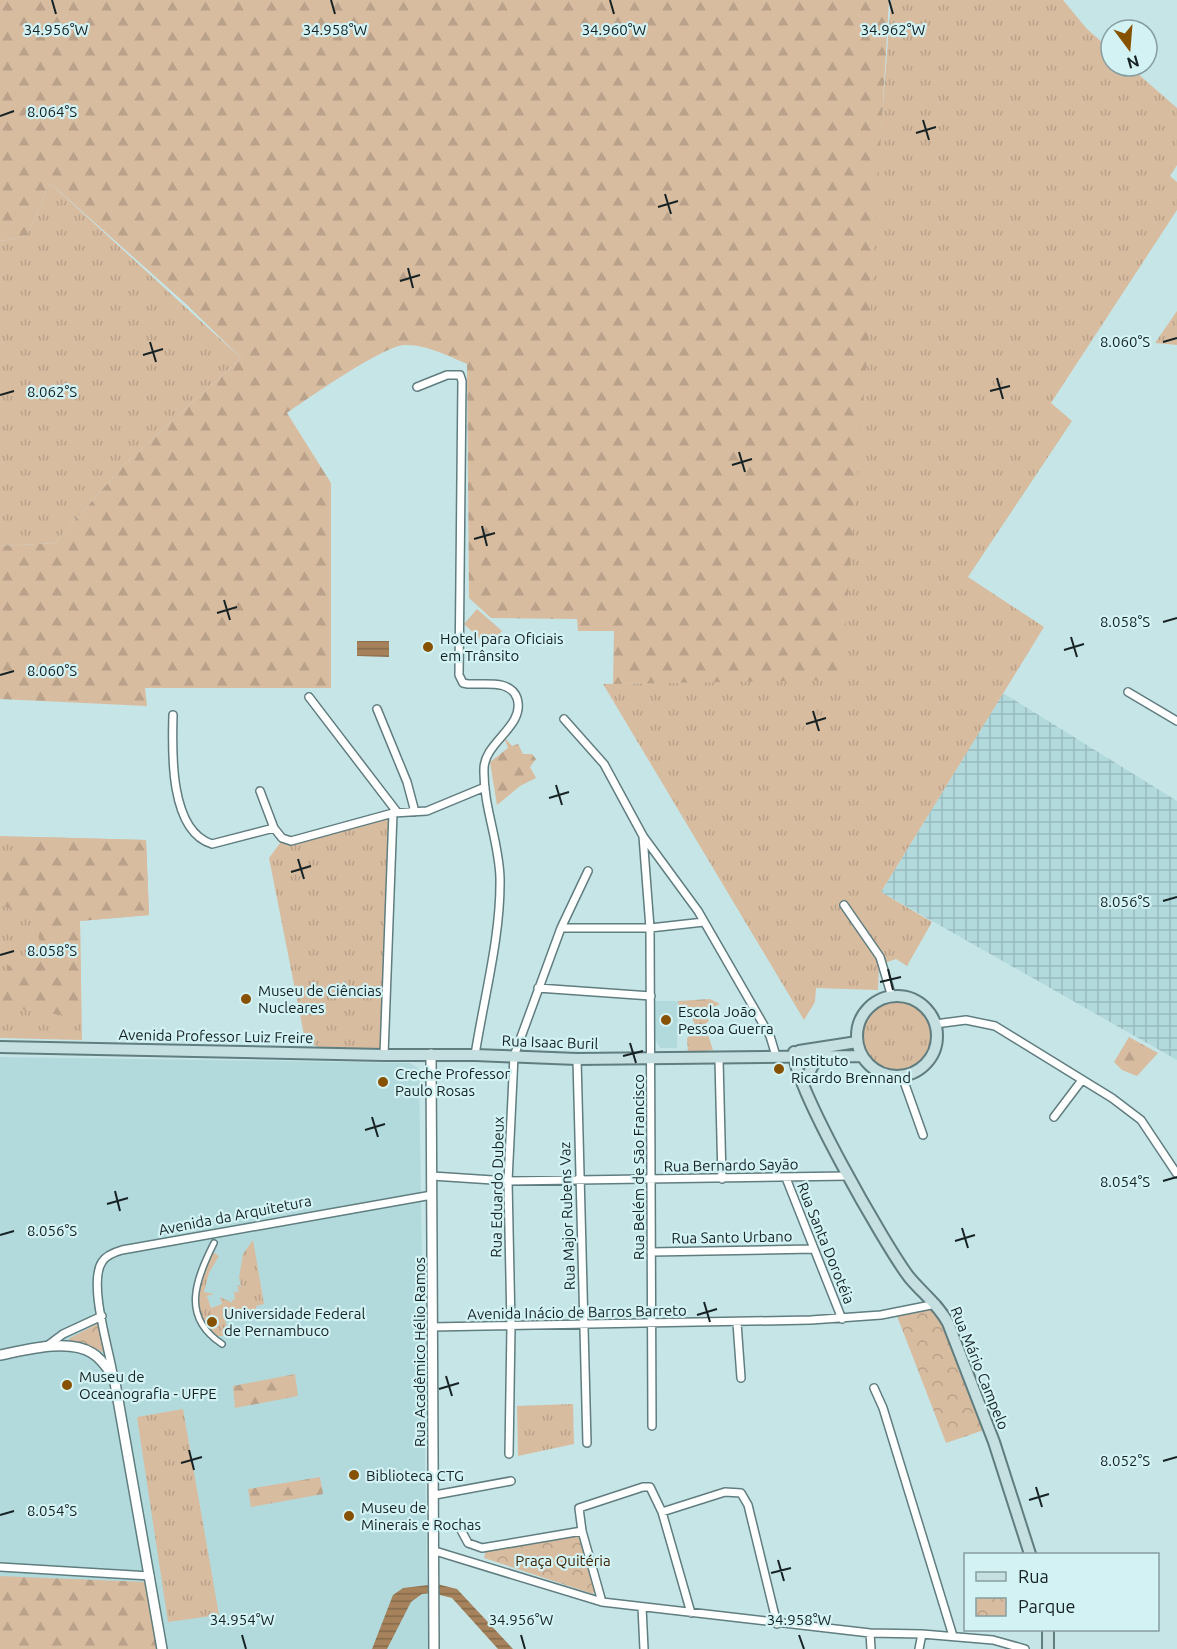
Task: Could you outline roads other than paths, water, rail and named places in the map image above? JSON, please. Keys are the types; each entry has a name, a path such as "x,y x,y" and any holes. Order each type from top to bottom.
{"main road":[{"path":"892,997 907,998 921,1005 934,1024 936,1039 933,1054 923,1066 902,1076 879,1072 862,1056 857,1042 858,1026 865,1012 877,1002 892,997"},
{"name":"Rua Isaac Buril","path":"431,1054 577,1059 719,1060 794,1054 857,1042"},
{"name":"Avenida Professor Luiz Freire","path":"0,1047 431,1054"},
{"name":"Rua Isaac Buril","path":"794,1054 817,1057 862,1056"},
{"name":"Rua Mário Campelo","path":"794,1054 816,1114 850,1176 904,1268 936,1304 955,1340 991,1433 1030,1553"},
{"path":"804,1083 817,1057"},
{"path":"1048,1631 1048,1649"}],"street":[{"path":"417,387 452,374 459,375 462,381 459,675 463,683 506,686 513,690 518,702 515,719 493,745 485,760 485,787 500,878 496,924 475,1054"},
{"path":"1128,692 1177,720"},
{"path":"309,697 395,813 384,1055"},
{"path":"377,709 407,782 415,812"},
{"path":"173,715 172,769 182,810 198,835 205,842 221,843 274,828"},
{"name":"Rua Belém de São Francisco","path":"564,719 604,764 643,836 704,922"},
{"path":"260,791 274,828 282,838 291,841 395,813 415,812 441,806 485,787"},
{"name":"Rua Belém de São Francisco","path":"643,836 650,928 652,1426"},
{"name":"Rua Eduardo Dubeux","path":"509,1454 511,1326 508,1181 514,1056 561,928 588,871"},
{"path":"844,904 879,957 892,997"},
{"path":"561,928 650,928 704,922 770,1036 776,1056"},
{"path":"538,988 651,996"},
{"path":"934,1024 966,1020 995,1026 1141,1120 1177,1173"},
{"name":"Rua Acadêmico Hélio Ramos","path":"431,1054 434,1649"},
{"name":"Rua Major Rubens Vaz","path":"577,1059 578,1180 587,1443"},
{"path":"719,1060 722,1179"},
{"path":"902,1076 923,1135"},
{"path":"1054,1117 1082,1080"},
{"name":"Rua Bernardo Sayão","path":"432,1176 508,1181 850,1176"},
{"name":"Rua Santa Dorotéia","path":"786,1178 842,1319"},
{"name":"Avenida da Arquitetura","path":"162,1649 102,1316 97,1274 102,1262 116,1252 432,1195"},
{"path":"214,1243 197,1285 195,1303 202,1328 222,1344"},
{"name":"Rua Santo Urbano","path":"651,1252 813,1249"},
{"name":"Avenida Inácio de Barros Barreto","path":"432,1327 652,1325 842,1319 936,1304"},
{"path":"46,1347 63,1334 102,1316"},
{"path":"737,1323 741,1378"},
{"path":"0,1355 46,1347 72,1347 92,1352 114,1377"},
{"path":"874,1388 883,1408 953,1636"},
{"path":"435,1495 511,1481"},
{"path":"602,1602 582,1531 579,1508 643,1487 650,1487 654,1491 662,1512 691,1613"},
{"path":"662,1512 725,1492 741,1493 748,1505 777,1624"},
{"path":"461,1530 468,1543 482,1548 582,1531"},
{"path":"435,1551 602,1602 777,1624 870,1633 922,1634 993,1640 1026,1649"},
{"path":"0,1567 150,1576"},
{"path":"642,1607 644,1649"},
{"path":"870,1633 871,1649"},
{"path":"919,1649 922,1634"}],"place":[{"name":"Hotel para Oficiais em Trânsito","path":"428,647"},
{"name":"Museu de Ciências Nucleares","path":"246,999"},
{"name":"Escola João Pessoa Guerra","path":"666,1020"},
{"name":"Instituto Ricardo Brennand","path":"779,1069"},
{"name":"Creche Professor Paulo Rosas","path":"383,1082"},
{"name":"Universidade Federal de Pernambuco","path":"212,1322"},
{"name":"Museu de Oceanografia - UFPE","path":"67,1385"},
{"name":"Biblioteca CTG","path":"354,1475"},
{"name":"Museu de Minerais e Rochas","path":"349,1516"}],"park label":[{"name":"Praça Quitéria","path":"563,1560"}]}
